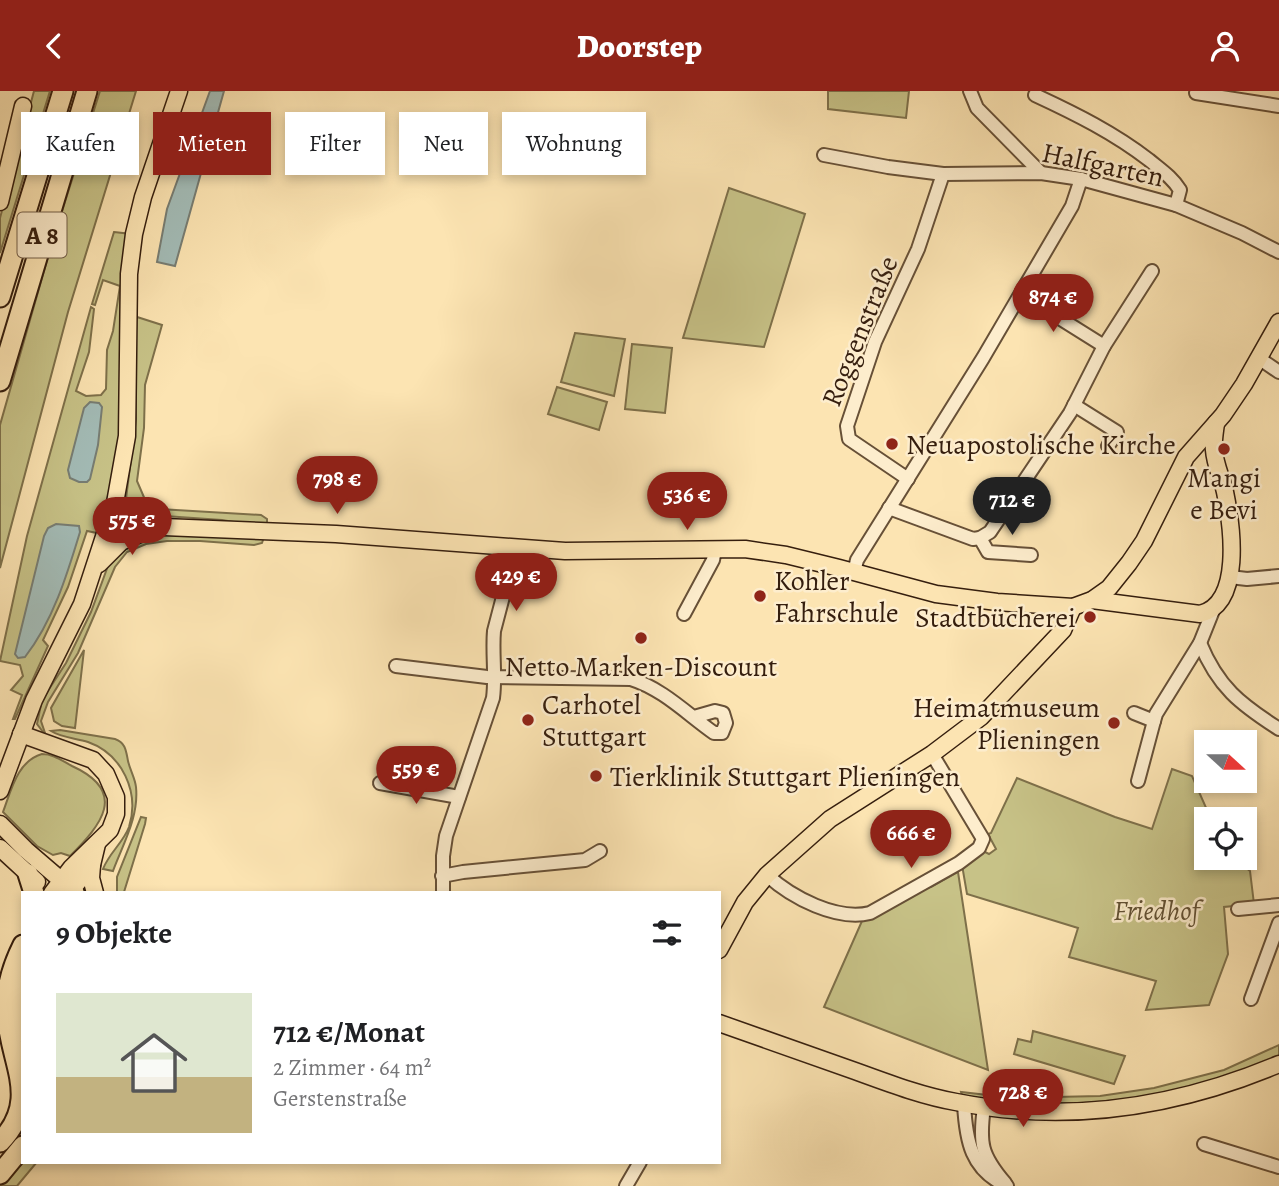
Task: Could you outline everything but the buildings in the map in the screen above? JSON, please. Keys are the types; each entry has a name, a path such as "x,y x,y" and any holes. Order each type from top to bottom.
{"highway":[{"name":"A 8","path":"0,297 63,91"},
{"name":"A 8","path":"0,381 87,91"},
{"path":"21,950 10,975 7,1000 8,1025 19,1067 21,1087"},
{"path":"0,1142 14,1124 21,1100"},
{"path":"0,1174 21,1148"}],"main road":[{"path":"0,791 37,694 79,611 110,521 122,475 127,436 129,274 134,234 143,197 179,91"},
{"path":"0,165 25,98"},
{"path":"0,202 25,98"},
{"path":"1111,596 1144,541 1182,464 1216,423 1260,359 1279,322"},
{"path":"110,521 131,526 336,534 614,552 745,549 770,552 923,591 962,598 1073,607 1111,596 1206,617 1224,597 1230,577 1228,512 1214,450 1216,423"},
{"path":"1194,447 1214,450"},
{"path":"94,568 121,542 158,527"},
{"path":"721,946 745,902 767,875 830,819 932,754 981,717 1063,630 1073,607"},
{"path":"21,734 93,760 112,783 116,799 116,817 110,830 63,890"},
{"path":"7,772 28,752 52,747"},
{"path":"0,824 63,890"},
{"path":"94,891 91,878 97,844"},
{"path":"0,848 31,883 63,890"},
{"path":"63,890 92,865"},
{"path":"721,1024 891,1084 964,1104 1049,1112 1099,1111 1138,1106 1209,1091 1279,1064"}],"street":[{"path":"970,91 976,108 1041,173"},
{"path":"1196,93 1279,106"},
{"path":"1035,95 1098,124 1133,148 1174,180 1180,190 1177,205"},
{"name":"Halfgarten","path":"824,155 943,174 1041,173 1081,179 1177,205 1279,252"},
{"name":"Roggenstraße","path":"908,479 849,439 847,426 875,342 918,249 943,174"},
{"path":"854,572 857,560 1072,206 1081,179"},
{"path":"890,508 973,539 990,532 1074,405 1104,346 1152,271"},
{"path":"1021,294 1104,346"},
{"path":"1260,359 1279,372"},
{"path":"1074,405 1117,432 1108,446"},
{"path":"980,538 988,552 1031,555"},
{"path":"443,891 446,836 494,698 496,677 492,644 516,547"},
{"path":"684,614 713,560 715,550"},
{"path":"1230,577 1247,579 1279,576"},
{"path":"1138,781 1156,714 1200,643 1206,617"},
{"path":"1200,643 1209,667 1237,701 1279,729"},
{"path":"396,666 496,677 631,679 646,684 694,717"},
{"path":"1134,713 1154,721"},
{"path":"767,875 795,896 845,915 856,916 870,913 959,863 979,848 983,839 932,754"},
{"path":"380,783 459,797"},
{"path":"442,876 574,862 585,860 600,851"},
{"path":"1238,909 1279,905"},
{"path":"1251,999 1279,923"},
{"path":"964,1104 965,1127 974,1158 990,1179 1007,1186"},
{"path":"984,1107 981,1137 986,1160 1007,1186"},
{"path":"1204,1144 1279,1167"},
{"path":"626,1186 639,1164"}],"green space":[{"path":"34,91 50,91 44,112 28,112"},
{"path":"100,91 136,91 130,112 93,112"},
{"path":"828,91 909,91 906,118 828,109"},
{"path":"21,140 21,175 24,175 0,253 0,218"},
{"path":"73,175 110,175 68,312 0,568 0,425"},
{"path":"729,188 805,214 764,347 683,338"},
{"path":"114,232 131,234 120,431 110,490 97,533 87,531 68,587 43,640 48,646 13,719 22,695 11,690 23,676 20,665 0,661 27,536 91,307 94,309 89,352 76,391 86,396 101,395 106,389 107,350 120,286 103,280 95,305 92,304"},
{"path":"134,316 162,325 145,385 144,428 137,481 146,502 159,509 261,515 267,519 267,523 252,525 222,520 136,514 125,507 136,419"},
{"path":"575,333 625,339 614,396 561,382"},
{"path":"632,344 672,348 665,413 625,409"},
{"path":"557,387 607,402 599,430 548,414"},
{"path":"174,534 264,537 262,543 254,545 167,541 146,544 127,552 115,567 78,653 48,702 41,721 46,736 37,724 42,700 66,663 91,612 112,555 149,537"},
{"path":"84,650 75,728 62,726 54,721 51,708"},
{"path":"60,730 115,739 125,748 135,784 135,809 129,830 113,871 103,869 129,827 132,814 130,788 119,765 110,755 88,742 51,731"},
{"path":"42,754 58,758 90,776 105,798 99,821 70,856 61,853 53,855 37,846 3,812 21,770 26,763"},
{"name":"Friedhof","path":"1172,769 1192,776 1194,793 1200,793 1206,807 1194,807 1194,870 1250,871 1254,904 1224,907 1228,954 1209,1005 1146,1010 1156,981 1069,957 1078,928 967,894 962,865 983,851 989,854 996,849 988,834 991,833 1017,778 1152,829"},
{"path":"141,817 146,818 124,891 117,891 117,877"},
{"path":"958,872 988,1070 824,1007 862,921 913,889 931,887"},
{"path":"1033,1031 1125,1056 1114,1084 1014,1054 1018,1039 1031,1042"},
{"path":"1279,1045 1279,1057 1175,1095 1049,1106 985,1100 962,1095 961,1092 1005,1097 1100,1096 1154,1088 1224,1070"},
{"path":"21,1160 21,1164 35,1164 17,1186 0,1186 0,1182"}],"water":[{"path":"210,91 224,91 218,112 202,112"},
{"path":"179,175 200,175 175,266 157,262 167,209"},
{"path":"90,402 99,403 102,407 98,445 90,479 87,482 79,482 70,478 68,470 84,408"},
{"path":"56,524 79,526 80,532 64,581 44,628 25,657 18,658 15,654 44,536 48,528"}],"place":[{"name":"Neuapostolische Kirche","path":"892,444"},
{"name":"Mangi e Bevi","path":"1224,449"},
{"name":"Kohler Fahrschule","path":"760,596"},
{"name":"Stadtbücherei","path":"1090,617"},
{"name":"Netto Marken-Discount","path":"641,638"},
{"name":"Carhotel Stuttgart","path":"528,720"},
{"name":"Heimatmuseum Plieningen","path":"1114,723"},
{"name":"Tierklinik Stuttgart Plieningen","path":"596,776"}]}
